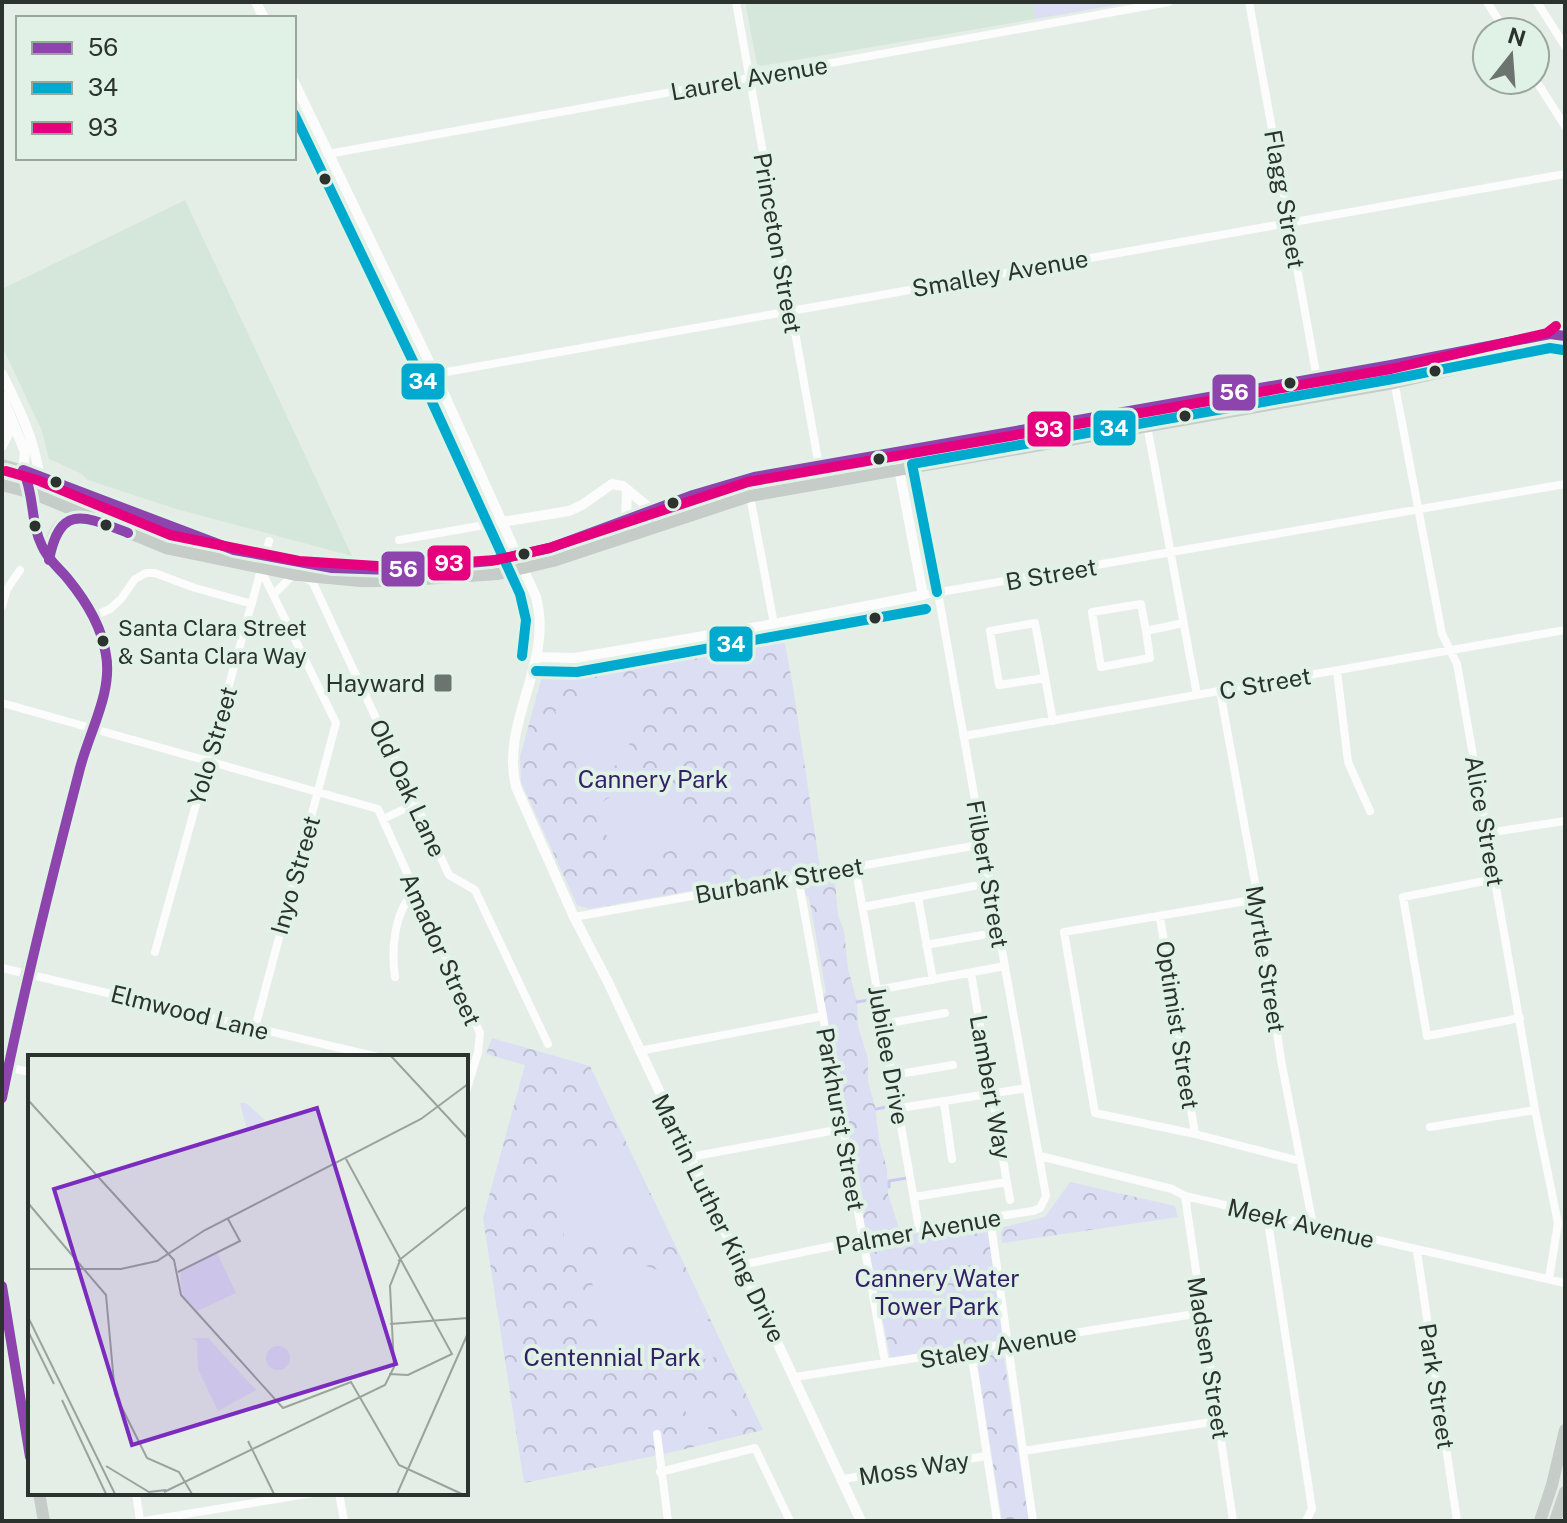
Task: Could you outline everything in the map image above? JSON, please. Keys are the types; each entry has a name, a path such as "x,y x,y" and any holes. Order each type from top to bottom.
{"main road":[{"path":"2,485 32,493 166,548 392,575 498,574 553,561 750,496 1394,383 1554,346 1565,336 1550,334 754,477 550,548 491,561 392,575"},
{"path":"2,465 39,474 233,556"},
{"path":"2,1098 5,1066 27,973 77,773 106,683 107,663 106,642 94,616 66,577 49,560 35,528 32,493 23,470"},
{"path":"32,493 39,474"},
{"path":"49,560 52,538 60,525 70,517 88,518"},
{"path":"2,1286 28,1445"},
{"path":"1540,1521 1565,1430"},
{"path":"1555,1521 1565,1492"},
{"path":"39,1495 44,1521"}],"street":[{"name":"Princeton Street","path":"736,2 822,483"},
{"name":"Laurel Avenue","path":"328,154 1169,2"},
{"name":"Flagg Street","path":"1249,2 1320,395"},
{"path":"1537,2 1565,46"},
{"name":"Martin Luther King Drive","path":"296,86 435,374 539,607 540,641 514,731 512,772 532,826 861,1521"},
{"path":"1546,96 1565,126"},
{"name":"Smalley Avenue","path":"435,374 1565,174"},
{"name":"Alice Street","path":"1391,365 1442,634 1457,664 1535,1110 1558,1223 1549,1279"},
{"path":"2,374 28,431 39,474"},
{"path":"2,396 25,452 23,470"},
{"path":"1144,409 1197,695"},
{"path":"2,411 8,434 2,446"},
{"path":"896,453 923,595"},
{"path":"399,540 569,511 612,484 623,486 652,510"},
{"name":"B Street","path":"536,657 575,658 1565,484"},
{"path":"626,520 627,490"},
{"path":"750,496 774,624"},
{"name":"Yolo Street","path":"155,952 269,541"},
{"path":"2,606 7,589 20,570"},
{"path":"261,570 274,594 292,576"},
{"name":"Old Oak Lane","path":"261,570 308,579 313,583 449,875 475,890 548,1044"},
{"path":"94,616 112,607 135,579 146,573 155,573 252,604"},
{"name":"Filbert Street","path":"938,593 1040,1156"},
{"name":"Inyo Street","path":"255,1028 336,723 274,594"},
{"path":"1141,604 1146,631 1150,658 1101,667 1092,612 1141,604"},
{"path":"1045,678 999,685 990,631 1035,623 1053,721"},
{"path":"1146,631 1183,623"},
{"name":"C Street","path":"964,736 1565,630"},
{"path":"1337,671 1348,762 1370,811"},
{"name":"Myrtle Street","path":"1220,691 1258,899 1273,1011 1313,1225"},
{"path":"2,703 319,792"},
{"name":"Amador Street","path":"319,792 378,809 480,1033 478,1052 468,1078"},
{"path":"383,819 415,804"},
{"path":"1487,833 1565,821"},
{"name":"Burbank Street","path":"574,917 984,844"},
{"name":"Parkhurst Street","path":"798,877 885,1362"},
{"path":"1495,879 1403,897 1427,1036 1520,1018"},
{"name":"Jubilee Drive","path":"858,882 919,1228"},
{"path":"863,907 974,886"},
{"path":"395,977 393,958 397,932 406,902 415,891"},
{"path":"918,897 933,980"},
{"path":"1258,899 1064,932 1095,1113 1300,1161"},
{"name":"Optimist Street","path":"1160,917 1195,1134"},
{"path":"926,945 982,935"},
{"path":"877,990 1005,966"},
{"name":"Elmwood Lane","path":"2,968 370,1055"},
{"name":"Lambert Way","path":"971,973 1010,1200"},
{"path":"884,1024 945,1013"},
{"path":"639,1051 823,1016"},
{"path":"893,1075 953,1065"},
{"path":"5,1066 28,1072"},
{"path":"900,1108 1027,1088"},
{"path":"944,1103 952,1159"},
{"path":"1430,1127 1535,1110"},
{"path":"690,1157 842,1129"},
{"name":"Meek Avenue","path":"1040,1156 1172,1189 1185,1196 1565,1283"},
{"name":"Palmer Avenue","path":"741,1265 919,1228 1033,1211 1042,1205 1047,1192 1040,1156"},
{"path":"914,1197 1007,1182"},
{"name":"Madsen Street","path":"1185,1196 1233,1521"},
{"path":"1267,1215 1312,1509 1306,1521"},
{"path":"990,1218 1033,1521"},
{"name":"Park Street","path":"1417,1251 1457,1521"},
{"name":"Staley Avenue","path":"795,1377 1201,1313"},
{"path":"971,1351 997,1521"},
{"path":"1023,1451 1218,1421"},
{"path":"657,1434 668,1521"},
{"path":"660,1472 755,1448 790,1521"},
{"name":"Moss Way","path":"843,1479 986,1456"},
{"path":"136,1495 142,1521 301,1495"},
{"path":"339,1495 344,1521"}],"shaded area":[{"path":"745,2 1033,2 1035,19 760,66 757,64"},
{"path":"185,200 352,556 176,509 88,480 49,459 42,431 2,346 2,289"}],"green space":[{"path":"1033,2 1133,2 1035,19"},
{"name":"Cannery Park","path":"781,623 820,868 589,909 577,905 521,782 520,757 544,669 564,673 745,648"},
{"path":"630,674 643,696 642,720 619,763 584,787 555,711"},
{"path":"661,788 679,801 699,840 622,869 594,808 614,794"},
{"path":"827,876 835,882 838,915 844,931 848,969 857,1001 858,1026 868,1059 868,1082 887,1169 888,1194 899,1228 874,1232 865,1226 865,1211 851,1148 834,1037 830,1035 823,996 826,992 809,897 805,895 804,886 810,879"},
{"name":"Centennial Park","path":"492,1038 590,1066 763,1430 524,1483 483,1218 525,1065 486,1054"},
{"path":"561,1143 605,1149 641,1176 668,1235 564,1242"},
{"path":"1070,1182 1175,1206 1178,1217 1002,1243 1004,1227 1045,1217"},
{"name":"Cannery Water Tower Park","path":"984,1223 987,1228 1004,1334 1002,1339 996,1343 898,1359 890,1357 869,1250 871,1243"},
{"path":"614,1259 652,1268 680,1285 699,1306 723,1356 606,1374 589,1261"},
{"path":"995,1351 1004,1358 1029,1521 1002,1521 977,1362 983,1353"},
{"path":"728,1395 736,1430 718,1434 710,1399"},
{"path":"702,1400 710,1436 692,1440 684,1404"}],"waterway":[{"path":"857,1002 875,999"},
{"path":"876,1109 893,1106"},
{"path":"889,1187 889,1181 907,1178"}],"transit line":[{"name":"34","path":"296,118 422,380 520,594 526,620 522,656"},
{"name":"93","path":"6,471 37,480 170,535 299,561 393,567 496,560 549,548 748,482 1391,369 1547,333 1556,326"},
{"name":"56","path":"23,470 234,550 332,568 391,570 491,561 550,548 693,495 754,477 1550,334 1565,336"},
{"name":"34","path":"937,592 912,464 1393,379 1550,348 1563,350"},
{"name":"56","path":"2,1098 48,894 83,758 103,699 107,669 101,634 92,615 75,587 50,560 42,546 23,470"},
{"name":"56","path":"49,560 60,529 67,522 87,519 128,533"},
{"name":"34","path":"536,671 577,672 926,609"},
{"name":"56","path":"2,1286 28,1445"}],"place":[{"name":"Santa Clara Street & Santa Clara Way","path":"103,641"},
{"name":"Hayward","path":"443,683"}]}
